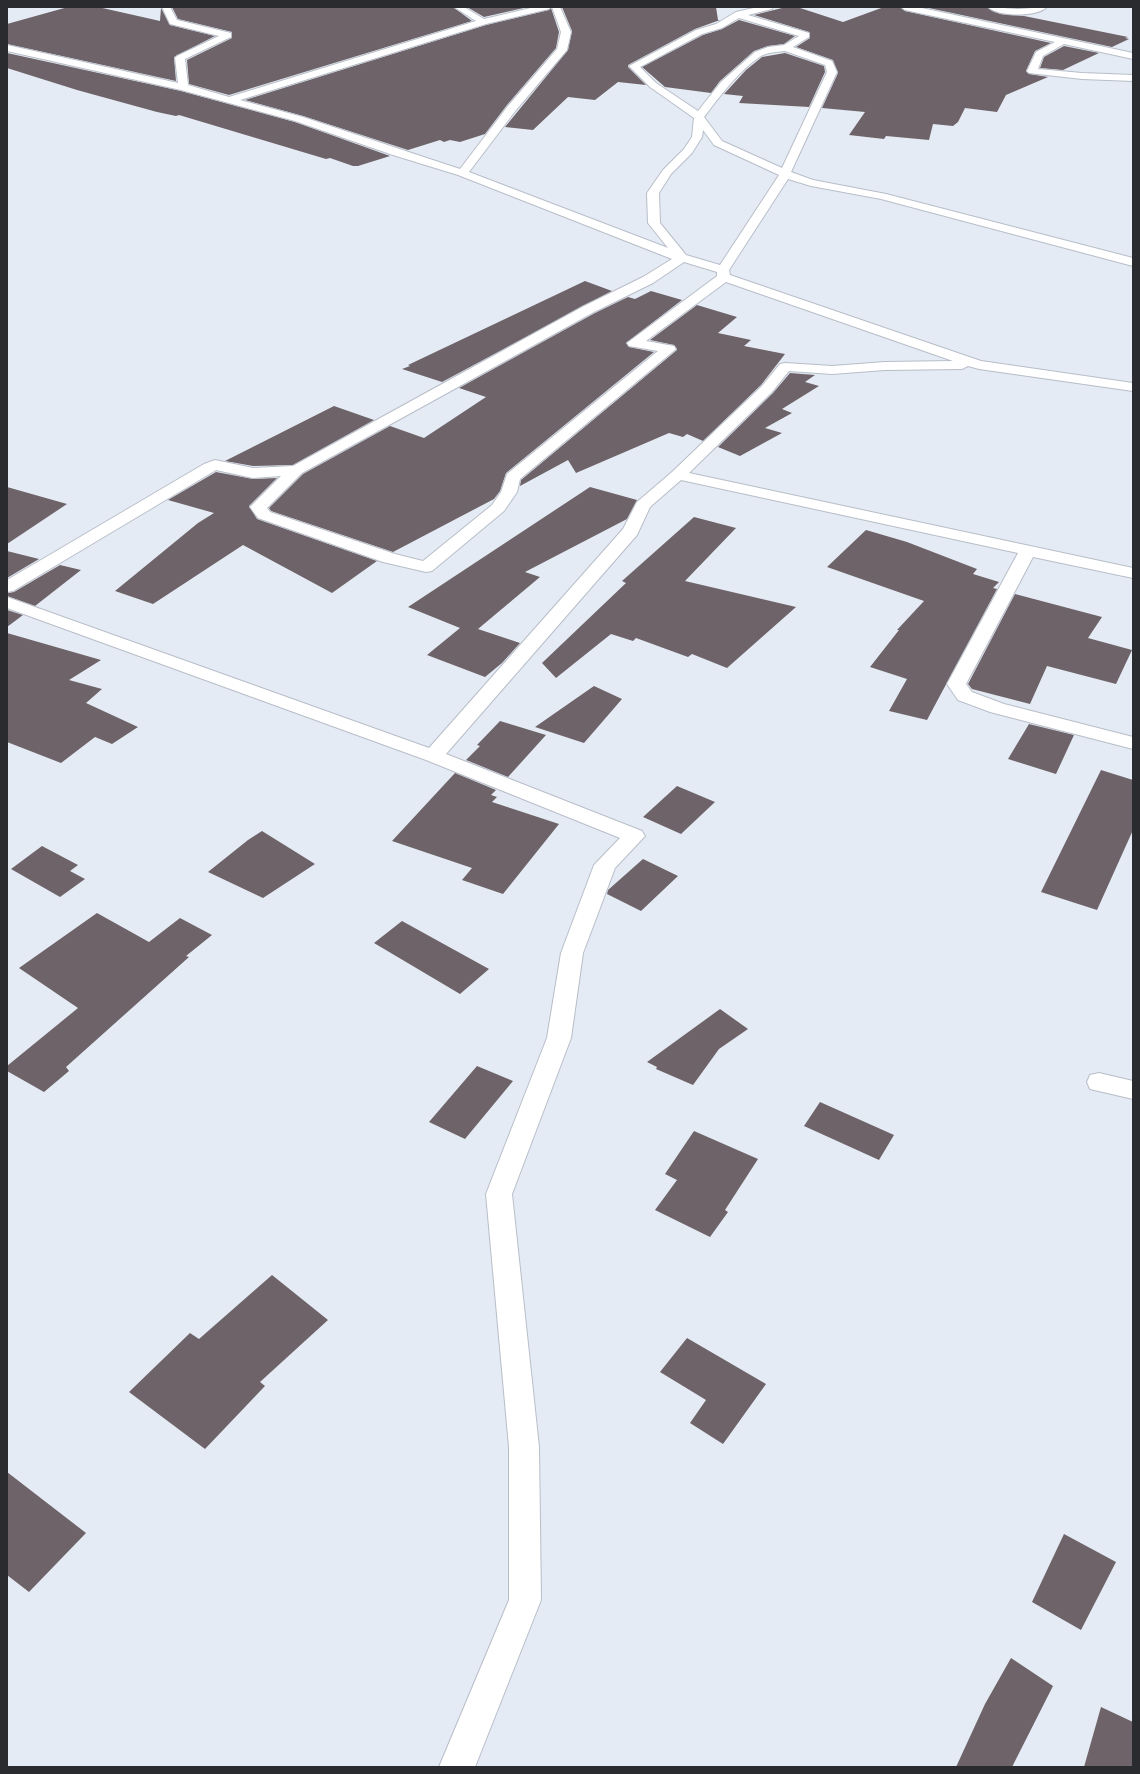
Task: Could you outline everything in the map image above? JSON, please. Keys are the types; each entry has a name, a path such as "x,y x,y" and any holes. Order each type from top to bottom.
{"street":[{"path":"166,7 173,22 228,34 180,58 183,87"},
{"path":"458,7 483,22"},
{"path":"228,100 483,22 546,7"},
{"path":"462,173 512,108 562,50 566,32 556,7"},
{"path":"769,7 738,14 720,26 699,32 634,66 654,85 699,117 718,143 785,174 811,183 882,196 1133,262"},
{"path":"905,7 1065,40 1133,56"},
{"path":"992,7 1010,13 1031,12 1044,7"},
{"path":"738,14 806,35 786,48"},
{"path":"1065,40 1039,54 1032,71 1082,76 1133,78"},
{"path":"7,48 183,87 299,119 397,153 462,173 682,258 979,365"},
{"path":"786,48 829,63 832,72 785,174 723,273 634,343 669,349 513,477 509,492 498,508 426,567 389,558 264,515 258,506 296,470 589,309 648,280 682,258 654,223 653,193 667,172 688,151 697,137 699,117 724,84 758,54 768,50 786,48"},
{"path":"433,756 631,531 643,505 678,475 767,389 785,366 832,370 885,366 979,365 1133,387"},
{"path":"7,587 210,467 215,465 253,473 296,470"},
{"path":"678,475 1133,573"},
{"path":"1028,550 956,684 965,696 997,708 1133,743"},
{"path":"7,602 433,756 634,836 605,865 572,953 559,1038 499,1194 524,1447 525,1600 457,1767"},
{"path":"1099,1082 1133,1090"}],"building":[{"path":"68,7 98,7 160,21 161,8 170,25 215,36 174,57 176,81 7,44 7,24"},
{"path":"172,7 453,7 472,21 229,95 189,84 187,60 232,38 232,32 178,19"},
{"path":"467,7 528,7 484,17"},
{"path":"562,7 716,7 718,20 720,20 695,29 628,65 628,67 646,85 618,82 595,100 568,97 533,130 505,127 568,50 572,31"},
{"path":"786,7 797,7 843,22 884,7 900,7 905,11 1051,43 1035,51 1026,71 1029,74 1048,77 1006,95 997,112 965,108 958,122 953,126 933,124 929,140 886,136 884,139 849,135 865,112 822,108 838,73 833,60 796,47 810,38 809,32 754,15"},
{"path":"924,7 987,7 1000,14 1024,16 1128,37 1125,38 1129,39 1112,47"},
{"path":"551,8 559,32 556,48 507,105 485,134 460,142 450,140 444,142 440,140 408,150 303,116 245,100 486,25 549,10"},
{"path":"739,20 795,36 784,44 768,46 754,51 720,81 711,93 665,87 642,67 703,35 722,29"},
{"path":"1064,46 1099,53 1063,70 1040,68 1044,57"},
{"path":"7,53 181,91 295,122 390,156 358,166 353,166 330,158 326,159 179,115 176,116 157,112 77,90 7,68"},
{"path":"785,53 824,66 825,72 809,107 739,103 743,96 724,94 746,70 762,57"},
{"path":"585,281 612,291 442,382 402,369 410,366 408,365"},
{"path":"651,291 682,300 626,343 629,347 654,352 506,473 500,491 494,499 393,552 271,511 269,508 303,474 390,426 424,438 486,397 459,388 595,313 628,297 635,299"},
{"path":"697,305 737,317 718,333 751,340 744,346 785,354 761,385 703,441 687,434 683,437 669,433 576,473 568,460 520,486 521,480 677,350 674,345 650,340"},
{"path":"790,373 815,375 805,382 819,386 782,409 792,413 765,428 782,433 740,456 718,447 773,393"},
{"path":"334,406 374,420 293,465 253,466 225,461"},
{"path":"216,472 253,479 277,478 249,506 257,519 377,561 332,593 243,545 153,604 115,591 198,523 214,513 168,500"},
{"path":"7,487 67,504 7,544"},
{"path":"590,487 637,500 627,519 525,572 540,577 478,629 520,643 502,663 485,677 427,655 460,628 408,607"},
{"path":"694,517 736,528 685,581 796,607 727,668 692,654 688,657 636,638 633,641 611,634 556,678 542,663 626,583 622,581"},
{"path":"866,530 907,542 977,569 973,574 999,582 993,588 997,589 927,720 889,711 907,679 870,667 899,630 897,630 924,601 827,567"},
{"path":"7,551 39,559 7,578"},
{"path":"60,565 81,570 35,606 7,596 7,593 14,592"},
{"path":"1015,594 1102,617 1088,638 1132,650 1116,684 1047,666 1030,704 972,689 968,684"},
{"path":"7,610 23,615 7,627"},
{"path":"7,633 101,660 69,680 102,689 86,703 138,727 112,744 95,737 61,763 7,742"},
{"path":"594,686 622,699 584,743 535,727"},
{"path":"500,721 546,735 508,777 466,760 480,746 477,745"},
{"path":"1029,724 1074,735 1056,774 1008,759"},
{"path":"1101,770 1133,780 1133,830 1097,910 1041,892"},
{"path":"455,773 496,790 491,795 497,797 492,802 559,824 503,894 462,880 472,868 392,841"},
{"path":"677,786 715,802 681,834 643,817"},
{"path":"262,831 315,864 263,898 208,872 248,840"},
{"path":"42,846 78,865 70,871 85,879 60,897 11,869"},
{"path":"643,859 678,876 641,911 607,894 608,890"},
{"path":"97,913 149,942 180,918 212,935 186,956 189,957 66,1067 69,1071 44,1092 7,1071 7,1066 78,1008 19,968"},
{"path":"402,921 489,969 460,994 374,943"},
{"path":"720,1009 748,1029 719,1049 693,1085 656,1069 657,1067 647,1062"},
{"path":"477,1066 513,1081 465,1139 429,1122"},
{"path":"820,1102 894,1135 879,1160 804,1126"},
{"path":"694,1131 758,1159 725,1210 728,1212 710,1237 655,1210 677,1180 665,1174"},
{"path":"272,1275 328,1320 260,1382 265,1386 205,1449 129,1392 190,1333 199,1339"},
{"path":"687,1338 766,1384 723,1444 690,1423 706,1400 660,1372"},
{"path":"7,1472 86,1533 29,1592 7,1575"},
{"path":"1064,1534 1116,1562 1081,1630 1032,1602"},
{"path":"1011,1658 1053,1686 1012,1767 956,1767 985,1704"},
{"path":"1101,1707 1133,1722 1133,1767 1084,1767"}]}
